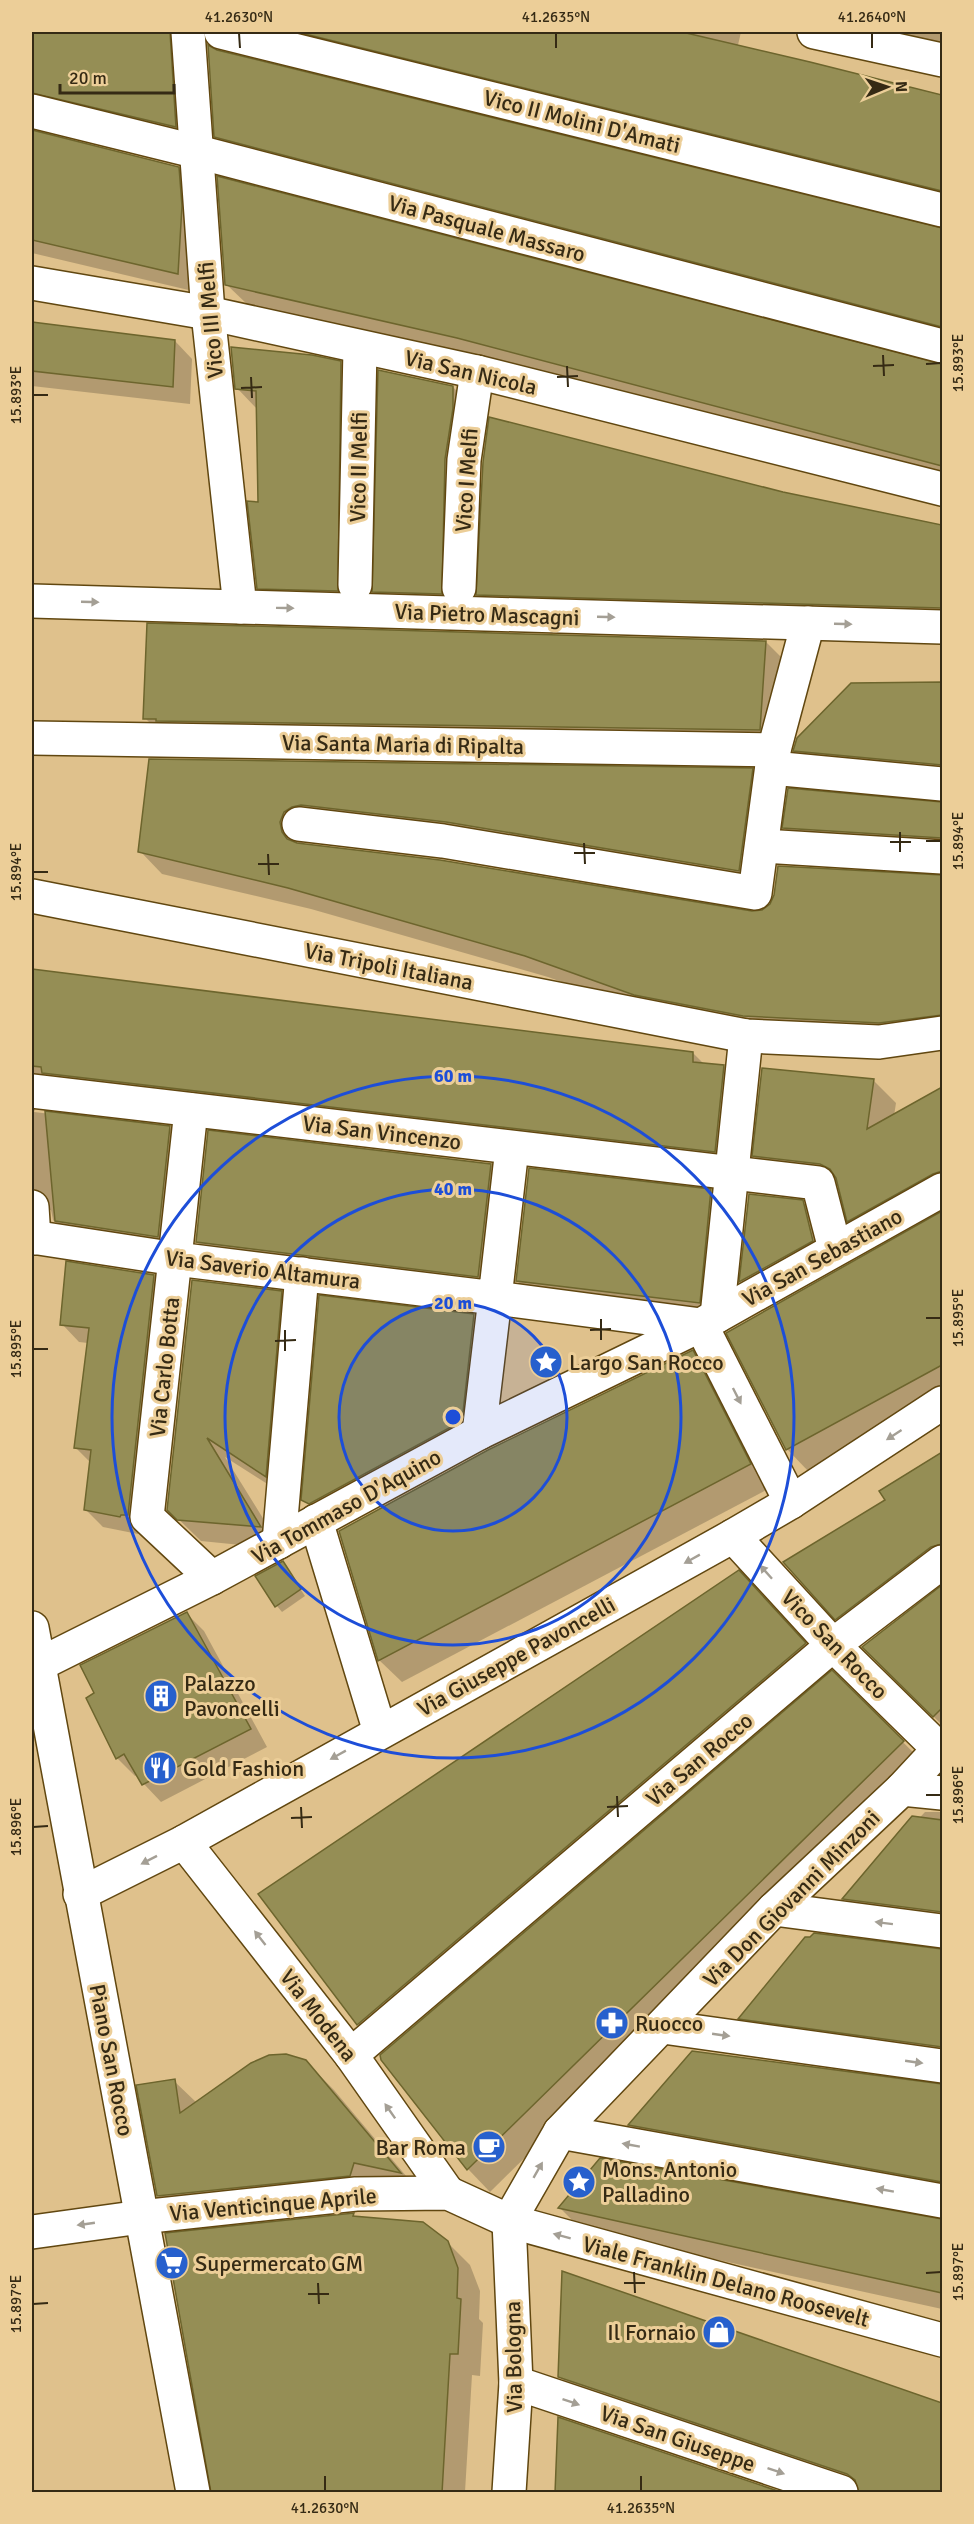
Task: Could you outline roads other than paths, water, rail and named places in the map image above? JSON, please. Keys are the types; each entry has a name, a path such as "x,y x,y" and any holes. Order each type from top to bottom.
{"street":[{"name":"Vico III Melfi","path":"188,32 208,313 240,607"},
{"name":"Vico II Molini D'Amati","path":"221,32 942,210"},
{"path":"814,32 942,60"},
{"name":"Via Pasquale Massaro","path":"32,111 198,152 942,346"},
{"name":"Via San Nicola","path":"32,283 208,313 477,372 942,489"},
{"name":"Vico II Melfi","path":"355,585 360,348"},
{"name":"Vico I Melfi","path":"459,588 464,460 477,372"},
{"name":"Via Pietro Mascagni","path":"32,601 942,627"},
{"path":"299,824 443,841 755,893 773,759 808,623"},
{"name":"Via Santa Maria di Ripalta","path":"32,738 773,759 942,784"},
{"path":"763,846 942,856"},
{"name":"Via Tripoli Italiana","path":"32,896 746,1036 879,1042 942,1033"},
{"path":"746,1036 733,1173 709,1320 791,1502"},
{"name":"Via San Vincenzo","path":"32,1091 818,1183 835,1249"},
{"name":"Via Carlo Botta","path":"191,1110 147,1517 212,1578"},
{"path":"479,1433 512,1148"},
{"name":"Via San Sebastiano","path":"709,1320 942,1190"},
{"name":"Via Saverio Altamura","path":"32,1227 176,1259 495,1298"},
{"path":"279,1542 302,1274"},
{"path":"495,1298 709,1320"},
{"path":"479,1433 709,1320"},
{"name":"Via Giuseppe Pavoncelli","path":"80,1894 184,1842 733,1536 791,1502 941,1406"},
{"name":"Via Tommaso D'Aquino","path":"38,1665 212,1578 479,1433"},
{"path":"316,1521 380,1731"},
{"name":"Vico San Rocco","path":"733,1536 833,1645 941,1748"},
{"name":"Via San Rocco","path":"351,2055 833,1645 942,1562"},
{"name":"Piano San Rocco","path":"32,1628 193,2493"},
{"name":"Via Don Giovanni Minzoni","path":"509,2221 560,2132 774,1909 902,1789 941,1748"},
{"path":"902,1789 942,1793"},
{"name":"Via Modena","path":"184,1842 351,2055 448,2193"},
{"path":"774,1909 942,1931"},
{"path":"663,2026 942,2066"},
{"path":"560,2132 942,2200"},
{"name":"Via Venticinque Aprile","path":"32,2232 141,2217 356,2194 448,2193 509,2221"},
{"name":"Viale Franklin Delano Roosevelt","path":"509,2221 942,2340"},
{"name":"Via Bologna","path":"509,2221 516,2383 509,2493"},
{"name":"Via San Giuseppe","path":"516,2383 841,2493"}],"place":[{"name":"Largo San Rocco","path":"546,1362"},
{"name":"Palazzo Pavoncelli","path":"161,1696"},
{"name":"Gold Fashion","path":"160,1768"},
{"name":"Ruocco","path":"612,2023"},
{"name":"Bar Roma","path":"489,2147"},
{"name":"Mons. Antonio Palladino","path":"579,2182"},
{"name":"Supermercato GM","path":"172,2263"},
{"name":"Il Fornaio","path":"719,2332"}]}
